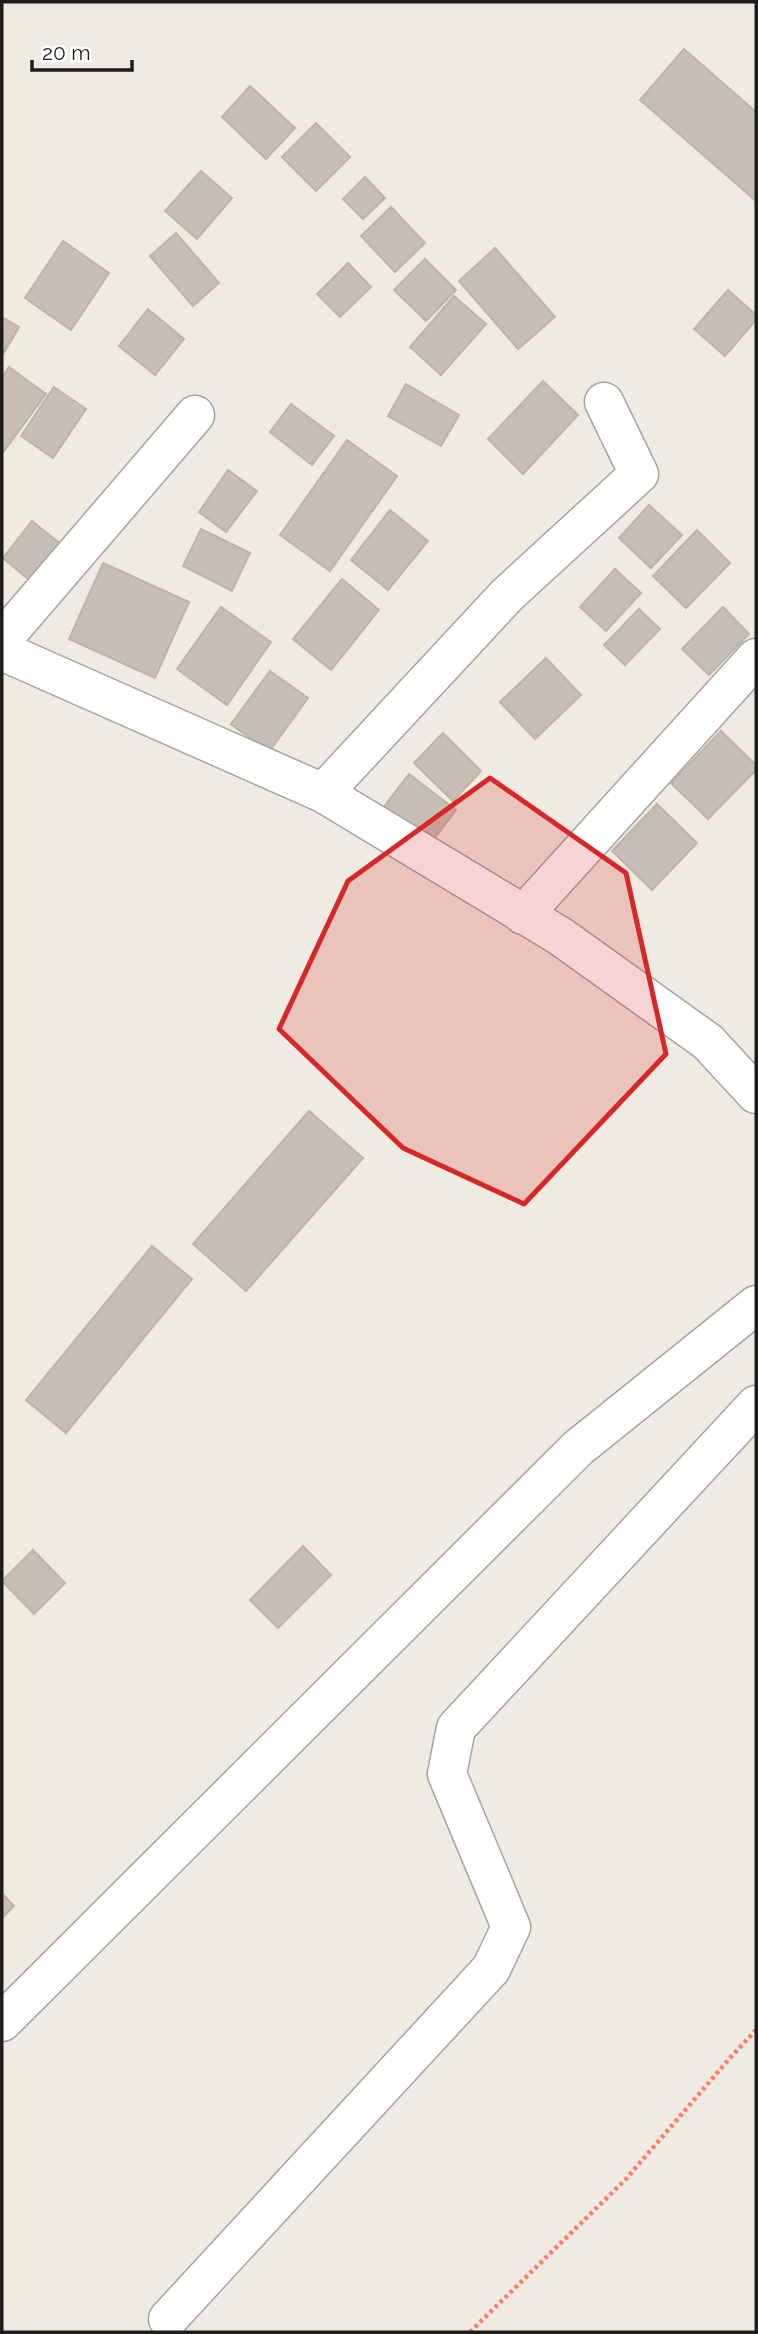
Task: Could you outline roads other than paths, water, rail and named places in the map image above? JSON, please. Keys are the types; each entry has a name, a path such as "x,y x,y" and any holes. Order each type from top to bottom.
{"street":[{"path":"323,793 507,595 639,474 604,402"},
{"path":"2,640 195,415"},
{"path":"2,651 323,793 560,936 708,1042 756,1094"},
{"path":"523,915 756,658"},
{"path":"2,2021 578,1448 756,1305"},
{"path":"168,2319 491,1969 511,1927 447,1774 456,1728 756,1405"}]}
